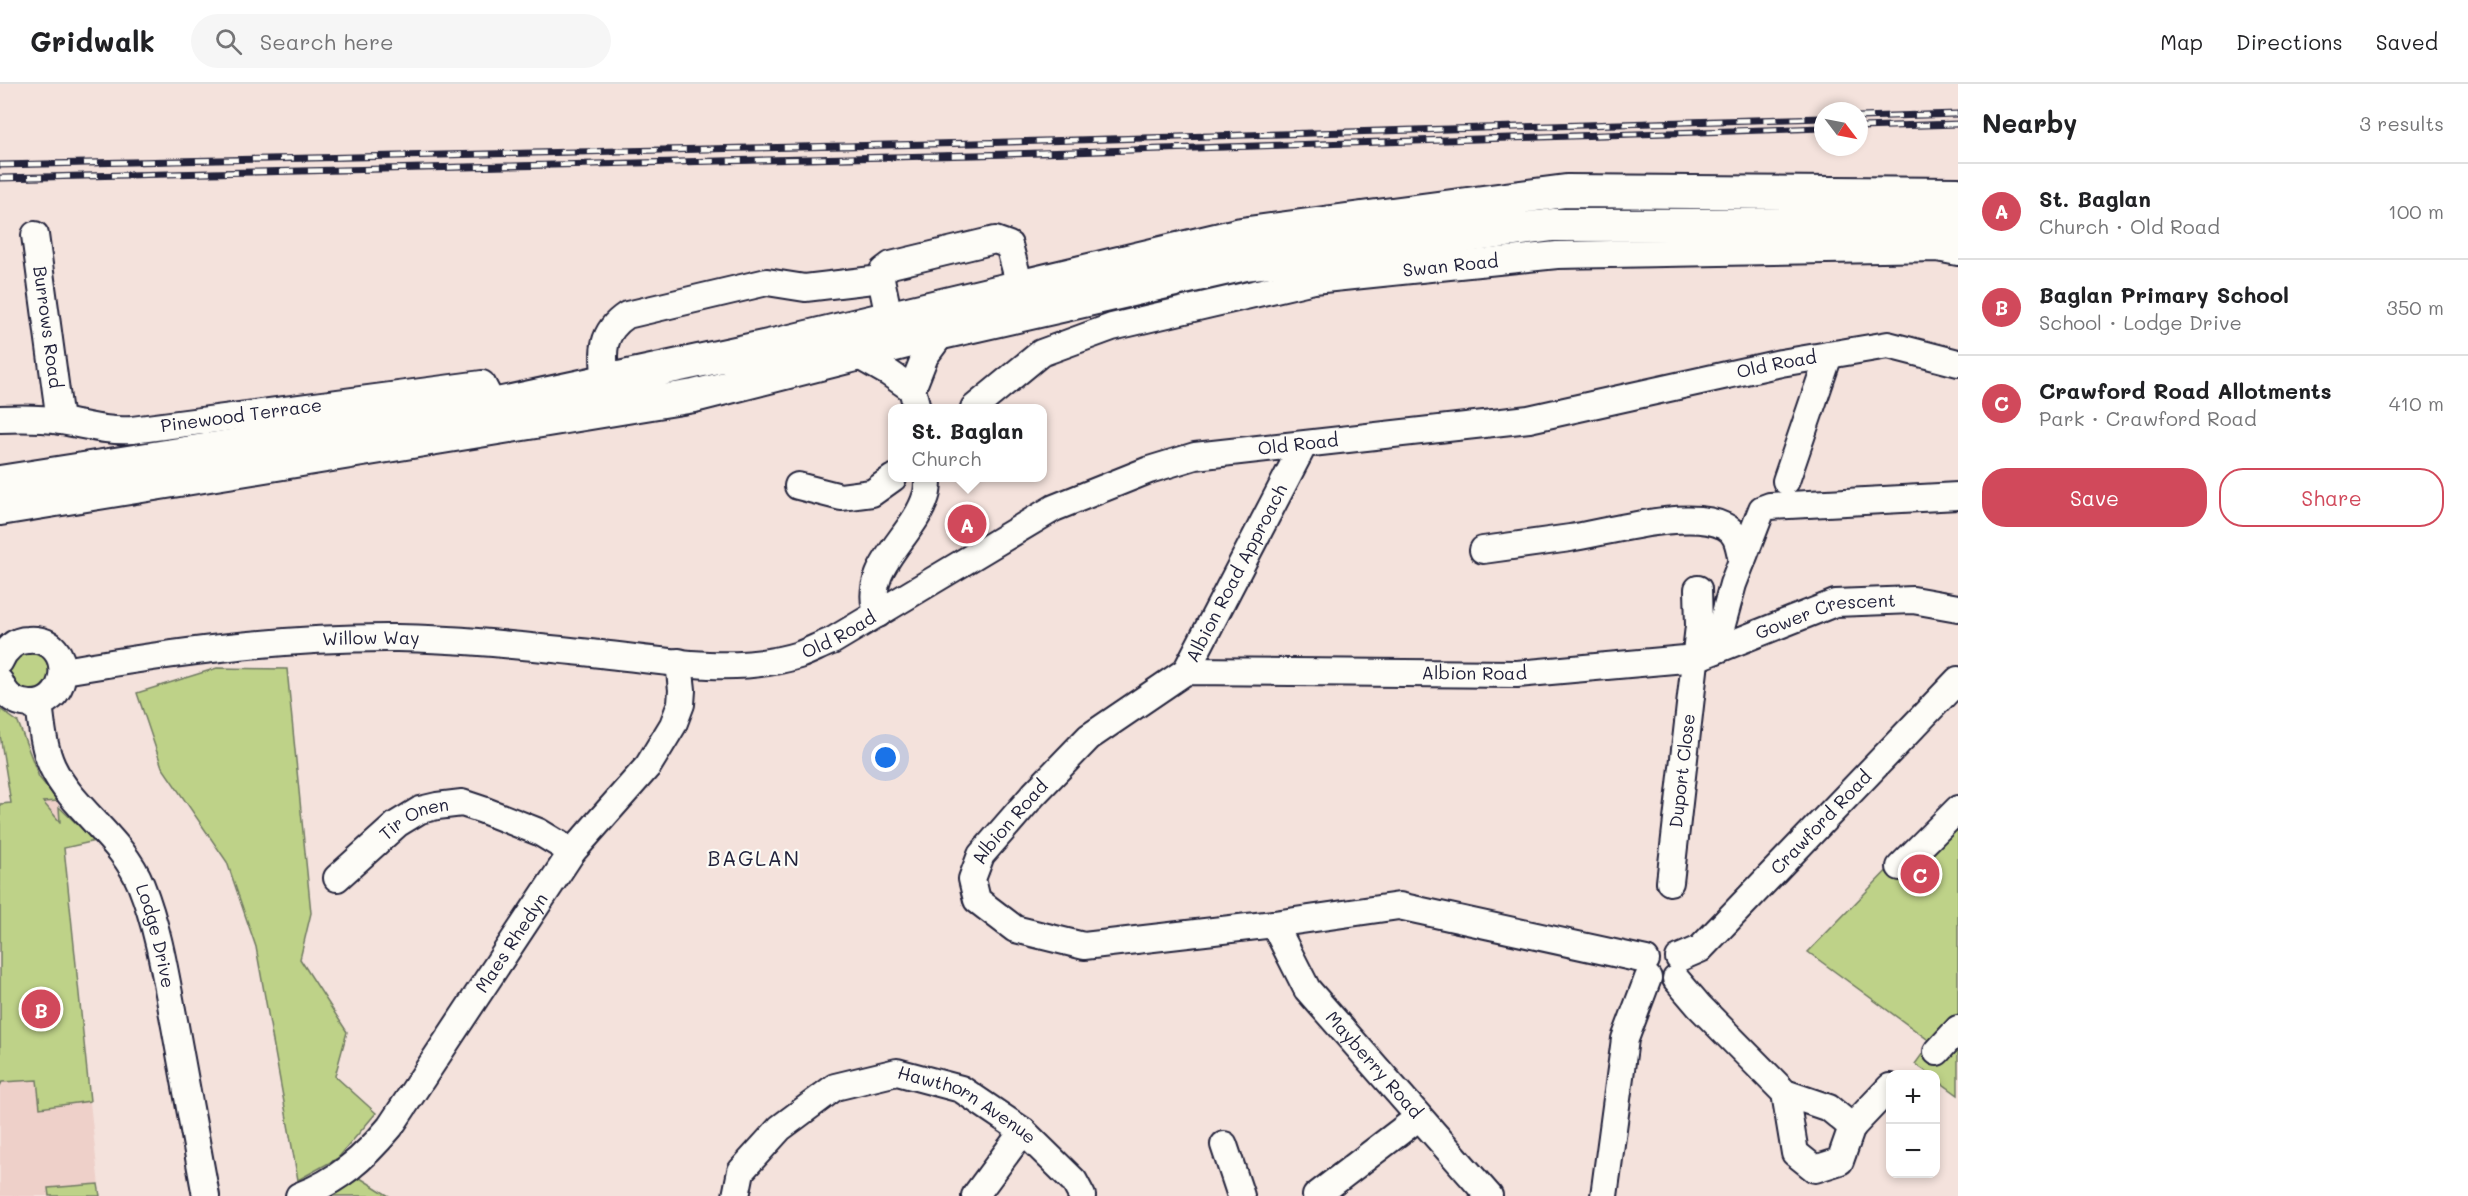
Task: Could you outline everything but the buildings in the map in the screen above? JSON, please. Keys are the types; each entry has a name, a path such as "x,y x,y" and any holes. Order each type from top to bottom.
{"main road":[{"path":"0,482 487,394 606,381 782,343 1241,234 1566,192 1958,194"},
{"path":"0,509 694,396 859,356 942,333 1246,264 1553,225 1933,224 1958,226"}],"street":[{"name":"Burrows Road","path":"34,235 60,421"},
{"path":"889,317 881,279 883,271 891,265 995,240 1009,245 1020,286"},
{"name":"Swan Road","path":"979,404 1041,353 1112,327 1314,280 1557,255 1937,248 1958,252"},
{"path":"606,381 603,346 618,320 627,315 768,282 805,288 881,279"},
{"path":"915,399 925,356 942,333"},
{"name":"Old Road","path":"679,662 721,666 765,663 799,655 832,641 1054,508 1149,470 1195,456 1303,446 1528,419 1781,363 1888,345 1958,363"},
{"path":"1786,481 1829,355"},
{"path":"859,356 889,373 915,399"},
{"name":"Pinewood Terrace","path":"0,419 60,421 111,431 132,430 487,394"},
{"name":"Albion Road Approach","path":"1186,671 1303,446"},
{"path":"798,486 841,496 872,493 888,481"},
{"path":"878,614 873,589 881,570 918,514 927,495 928,482"},
{"path":"1705,654 1723,615 1762,508 1958,496"},
{"path":"1483,550 1571,538 1607,529 1671,521 1701,520 1717,523 1732,531 1742,561"},
{"path":"1698,589 1699,626 1705,654"},
{"name":"Gower Crescent","path":"1705,654 1835,603 1913,600 1958,608"},
{"name":"Willow Way","path":"64,671 154,656 301,640 398,638 483,642 679,662"},
{"path":"0,661 6,650 14,644 34,639 52,646 61,660 64,671 57,691 49,699 39,704 19,702 10,697 0,682"},
{"name":"Albion Road","path":"1678,969 1662,985 1647,969 1399,906 1274,924 1084,946 1015,929 977,900 972,879 981,855 1034,794 1089,737 1186,671 1517,674 1705,654"},
{"name":"Duport Close","path":"1670,882 1705,654"},
{"name":"Maes Rhedyn","path":"299,1196 341,1176 367,1154 390,1126 572,852 648,766 673,726 681,697 679,662"},
{"name":"Crawford Road","path":"1678,969 1700,949 1958,680"},
{"name":"Lodge Drive","path":"39,704 45,746 52,766 62,783 108,835 141,883 165,972 206,1196"},
{"name":"Tir Onen","path":"337,878 397,824 420,810 462,803 539,832 572,852"},
{"path":"1900,867 1958,809"},
{"name":"Mayberry Road","path":"1274,924 1307,989 1489,1196"},
{"path":"1604,1196 1625,1039 1647,969"},
{"path":"1678,969 1699,1006 1785,1093 1829,1108 1852,1127"},
{"path":"1937,1052 1958,1029"},
{"name":"Hawthorn Avenue","path":"736,1196 741,1171 780,1128 835,1087 897,1072 961,1089 1023,1131 1074,1181 1082,1196"},
{"path":"1785,1093 1795,1153 1815,1168 1840,1161 1852,1127 1886,1091"},
{"path":"1316,1196 1419,1117"},
{"path":"975,1196 1023,1131"},
{"path":"1224,1145 1241,1196"}],"shaded area":[{"path":"58,801 100,1196 0,1196 0,804"}],"green space":[{"path":"21,652 42,654 48,664 50,672 48,681 41,691 20,692 12,680 10,668"},
{"path":"217,668 287,669 311,913 300,959 347,1032 335,1076 376,1113 338,1158 298,1180 256,947 227,862 162,767 137,693"},
{"path":"0,709 18,722 39,777 58,801 43,802 60,822 59,807 95,841 64,848 90,1101 40,1108 37,1080 2,1082 0,1086 0,804 11,803 0,735"},
{"path":"1958,797 1958,1095 1940,1082 1940,1070 1924,1070 1915,1064 1931,1042 1808,952"},
{"path":"360,1178 389,1196 331,1196"},
{"path":"98,1184 100,1196 49,1196 48,1188"}],"railway":[{"path":"1868,117 1958,114"},
{"path":"0,165 975,143 1814,118"},
{"path":"1868,127 1958,124"},
{"path":"0,178 975,155 1814,128"}],"place":[{"name":"St. Baglan","path":"967,524"},
{"name":"Crawford Road Allotments","path":"1920,874"},
{"name":"Baglan Primary School","path":"41,1009"}],"district":[{"name":"BAGLAN","path":"754,859"}]}
